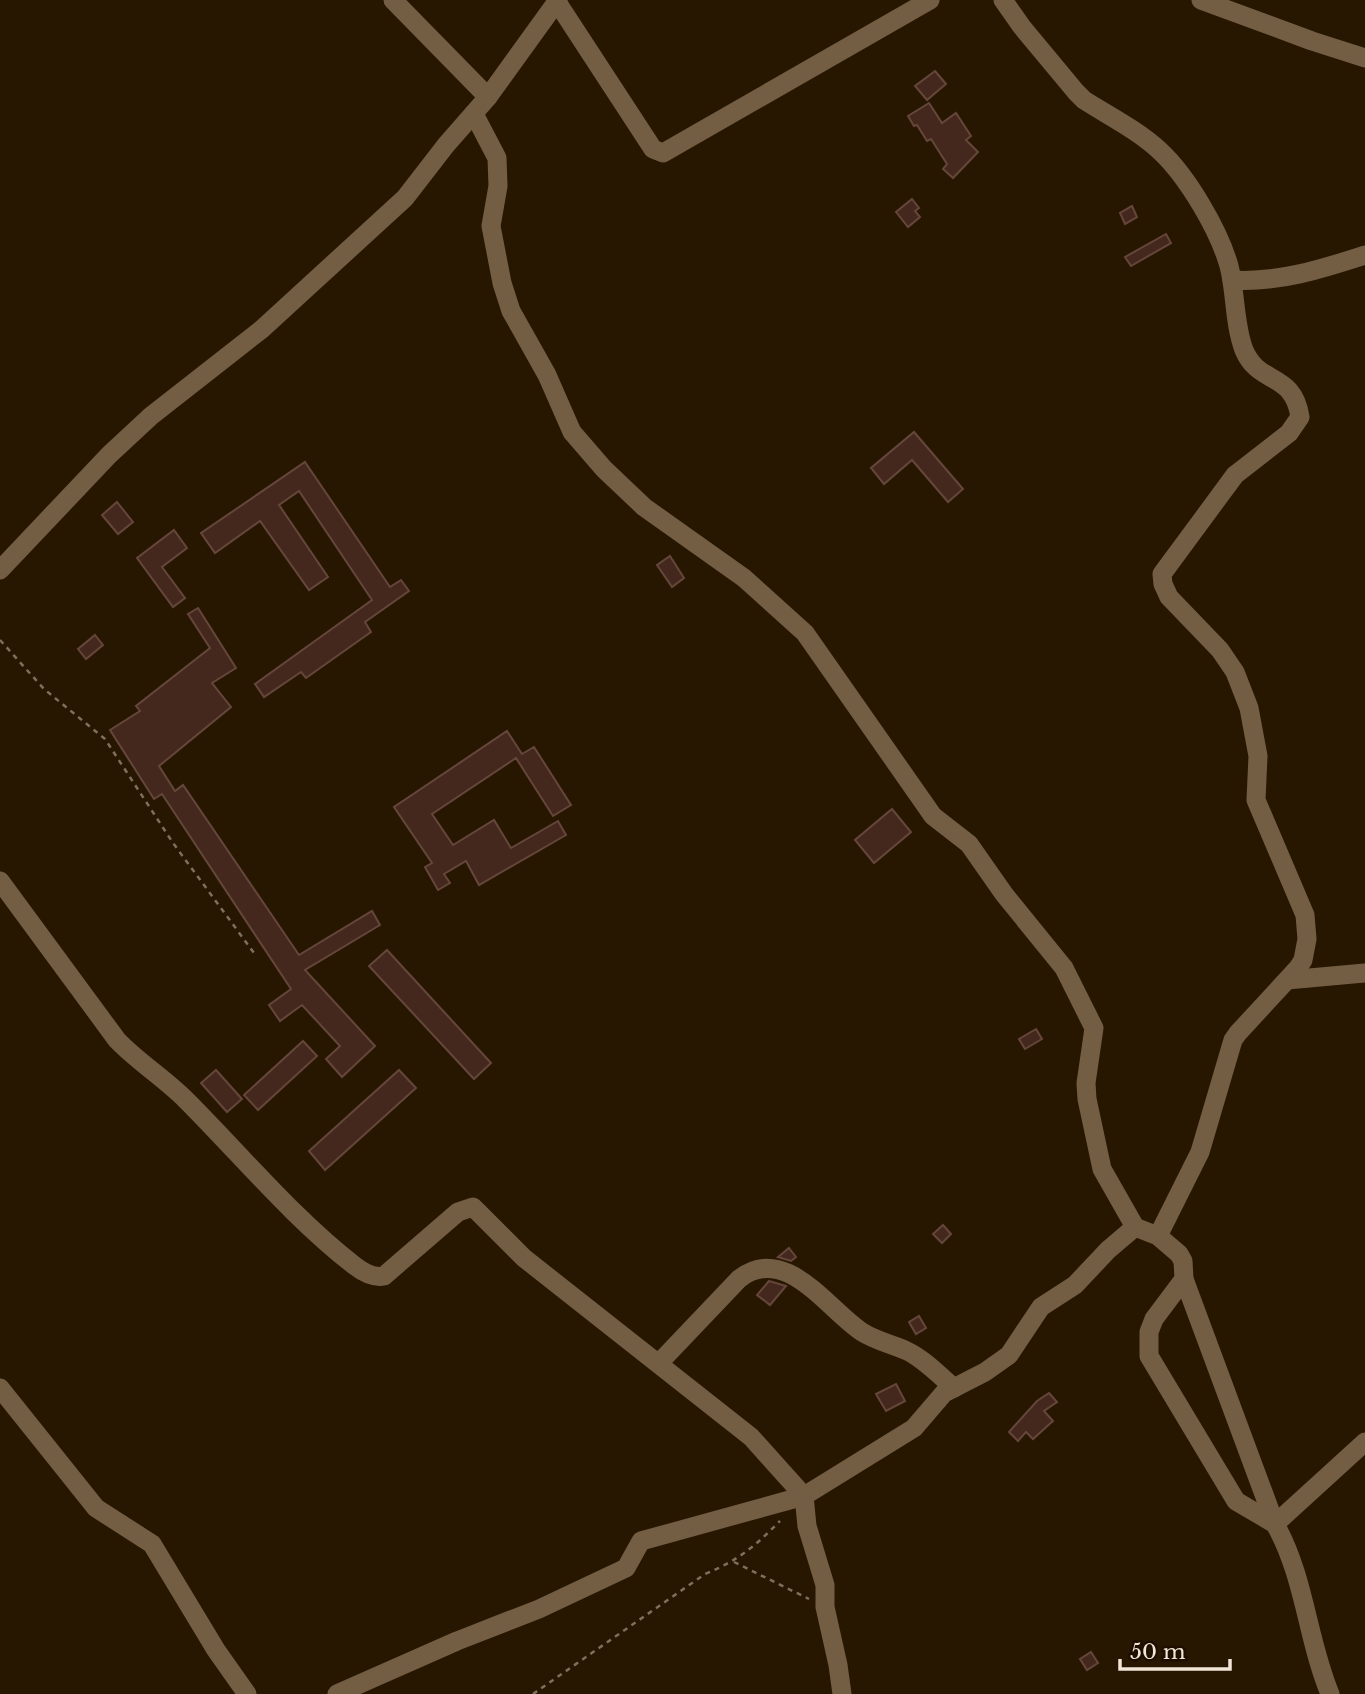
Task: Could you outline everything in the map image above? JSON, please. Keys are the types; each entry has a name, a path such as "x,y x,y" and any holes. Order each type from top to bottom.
{"street":[{"path":"393,0 488,97"},
{"path":"0,570 109,455 151,416 262,329 405,198 488,97 557,1 653,149 663,153 930,0"},
{"path":"1003,0 1076,92 1151,144 1169,161 1208,215 1219,236 1232,280 1238,331 1244,350 1260,372 1287,386 1300,417 1289,433 1235,475 1161,579 1170,597 1220,650 1235,672 1250,708 1258,756 1256,800 1300,903 1307,928 1303,960 1233,1040 1200,1152 1157,1236"},
{"path":"1202,0 1365,58"},
{"path":"474,114 497,158 498,186 491,226 502,283 511,311 547,375 572,432 604,469 644,507 744,578 805,633 933,816 969,844 1012,905 1058,958 1094,1028 1086,1083 1102,1169 1135,1227 1157,1236 1178,1254 1183,1262 1184,1279 1275,1524 1299,1580 1324,1678 1331,1694"},
{"path":"1232,280 1255,282 1276,279 1365,255"},
{"path":"0,881 117,1040 131,1055 165,1081 318,1234 356,1268 377,1277 384,1276 458,1212 473,1207 524,1258 751,1437 804,1496 807,1526 825,1585 825,1607 842,1694"},
{"path":"1287,980 1365,973"},
{"path":"337,1694 457,1641 539,1609 626,1569 641,1541 804,1496 914,1428 940,1396 985,1372 1009,1355 1041,1307 1076,1285 1108,1250 1135,1227"},
{"path":"659,1363 739,1279 747,1273 769,1268 794,1276 859,1329 875,1339 909,1352 954,1388"},
{"path":"1184,1279 1154,1320 1149,1332 1149,1356 1236,1501 1275,1524"},
{"path":"0,1388 96,1508 152,1544 216,1650 247,1694"},
{"path":"1275,1524 1365,1442"}],"path":[{"path":"0,640 44,689 105,739 173,843 254,953"},
{"path":"533,1694 705,1574 734,1562 757,1544 785,1515"},
{"path":"734,1562 825,1607"}],"building":[{"path":"935,71 946,84 927,100 915,86"},
{"path":"929,103 942,123 956,113 971,136 966,140 978,152 953,178 943,169 947,164 931,139 927,141 908,116"},
{"path":"912,199 919,208 915,211 920,217 908,227 896,212"},
{"path":"1132,206 1137,217 1125,224 1120,213"},
{"path":"1166,234 1171,243 1131,266 1125,257"},
{"path":"914,432 963,489 948,502 912,460 884,484 871,468"},
{"path":"305,462 390,587 401,580 409,591 365,622 371,632 306,678 301,672 264,697 255,684 372,600 299,491 279,505 328,577 309,590 260,521 215,553 201,533"},
{"path":"117,502 133,522 118,534 102,515"},
{"path":"174,530 187,548 162,567 185,598 173,607 137,558"},
{"path":"670,556 684,578 672,587 657,565"},
{"path":"198,608 236,668 212,683 231,707 159,766 175,791 183,785 299,955 372,911 380,925 305,970 375,1046 342,1077 326,1059 340,1046 302,1005 280,1021 269,1005 291,989 162,794 154,799 110,730 140,711 136,706 210,648 188,614"},
{"path":"95,635 103,645 86,659 78,649"},
{"path":"507,731 522,754 534,747 571,805 553,816 516,758 432,814 453,845 494,820 511,848 558,821 566,835 479,885 466,861 444,874 450,883 438,890 425,867 432,863 394,807"},
{"path":"892,809 911,832 874,863 855,840"},
{"path":"387,950 491,1063 474,1079 369,966"},
{"path":"1036,1029 1042,1039 1025,1049 1019,1039"},
{"path":"303,1041 317,1056 258,1110 244,1095"},
{"path":"216,1070 242,1099 227,1112 201,1083"},
{"path":"399,1070 416,1088 325,1170 309,1151"},
{"path":"943,1225 951,1234 942,1243 933,1234"},
{"path":"789,1248 796,1257 791,1261 778,1257"},
{"path":"769,1281 786,1286 770,1305 757,1295"},
{"path":"919,1316 926,1328 916,1334 909,1322"},
{"path":"896,1384 905,1401 886,1411 876,1394"},
{"path":"1049,1393 1057,1402 1044,1411 1053,1421 1033,1439 1026,1432 1018,1441 1009,1432 1037,1401"},
{"path":"1091,1652 1098,1663 1087,1670 1080,1659"}]}
